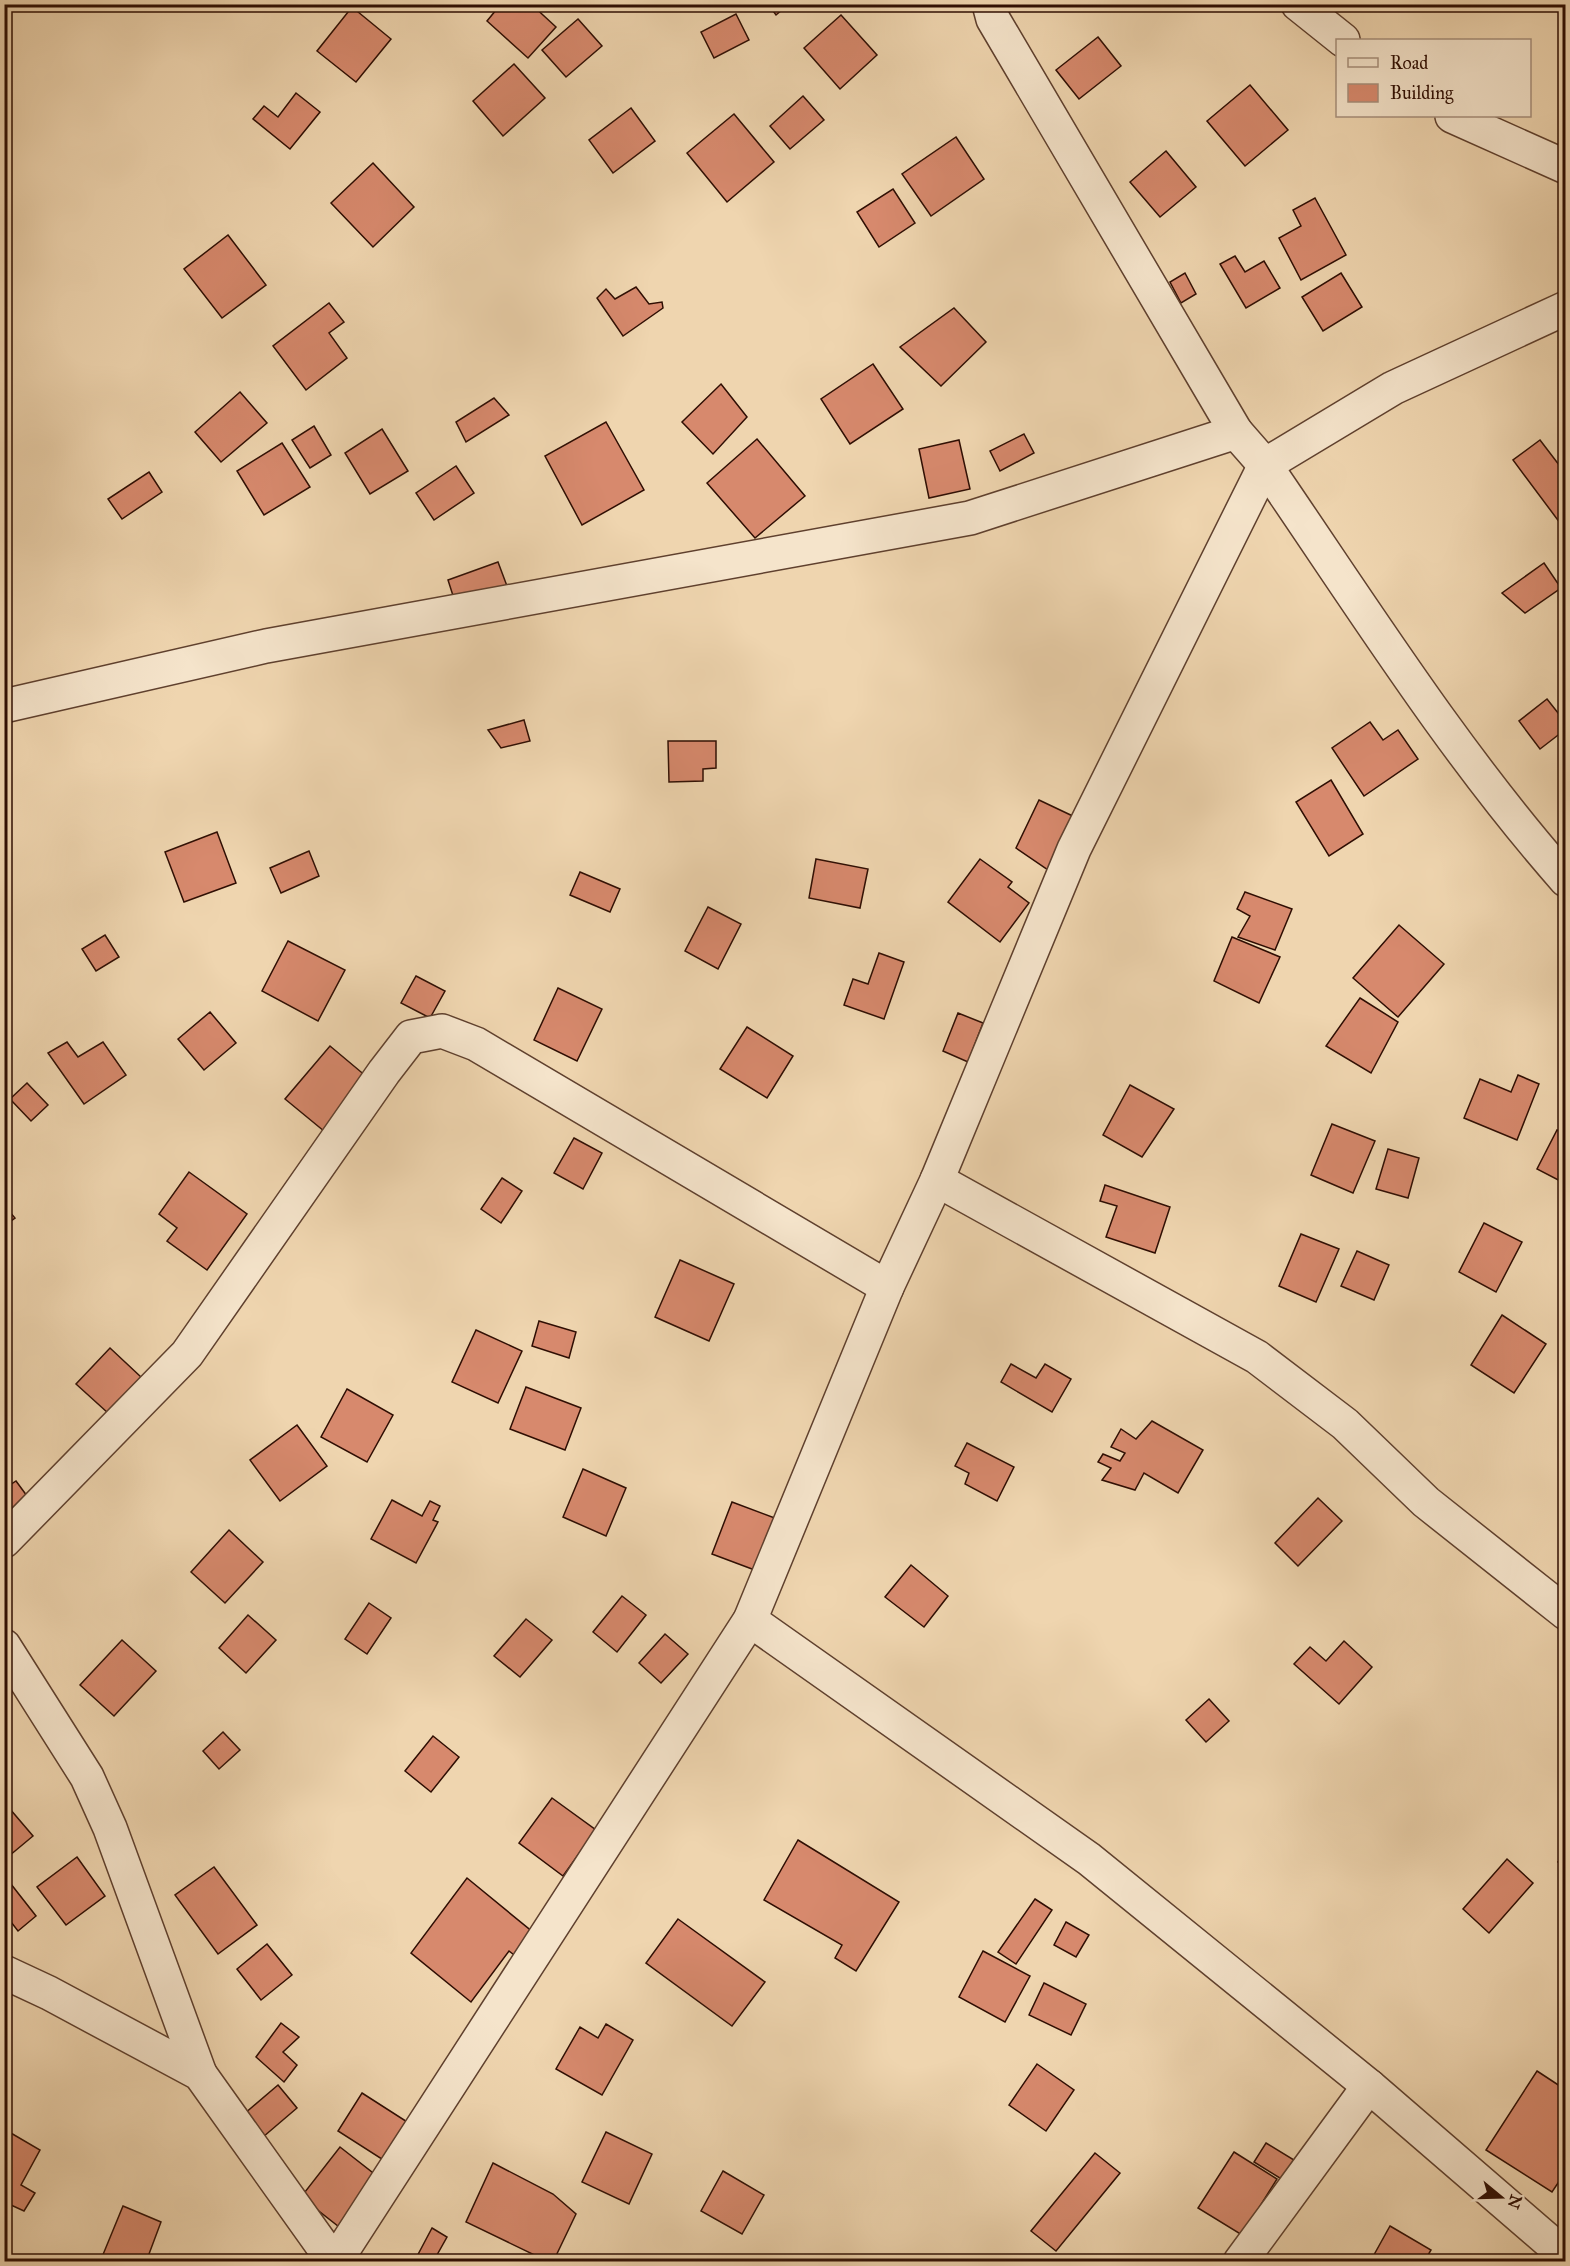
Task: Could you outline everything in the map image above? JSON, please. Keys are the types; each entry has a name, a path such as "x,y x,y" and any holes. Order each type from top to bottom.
{"street":[{"path":"989,4 993,19 1236,432 1265,465 1428,704 1523,832 1566,880"},
{"path":"1298,4 1342,39"},
{"path":"1454,117 1566,167"},
{"path":"4,1646 87,1777 110,1828 200,2074 334,2262 750,1620 887,1287 937,1180 1074,849 1265,465 1393,388 1566,308"},
{"path":"4,706 266,646 970,518 1236,432"},
{"path":"4,1541 187,1354 384,1072 411,1037 442,1031 476,1044 887,1287"},
{"path":"937,1180 1257,1357 1345,1424 1425,1502 1566,1613"},
{"path":"750,1620 1089,1859 1369,2086 1566,2256"},
{"path":"4,1972 49,1993 200,2074"},
{"path":"1240,2262 1369,2086"}],"building":[{"path":"501,4 531,4 556,27 528,58 487,21"},
{"path":"768,4 789,4 776,15"},
{"path":"352,7 391,39 356,82 317,51"},
{"path":"736,14 749,40 714,58 701,32"},
{"path":"841,15 877,55 840,89 804,48"},
{"path":"578,19 602,46 566,77 542,50"},
{"path":"1098,37 1121,66 1079,99 1056,70"},
{"path":"514,64 545,98 503,136 473,101"},
{"path":"1250,85 1288,130 1245,166 1207,121"},
{"path":"296,93 320,112 290,149 253,119 264,106 278,117"},
{"path":"803,96 824,120 790,149 770,126"},
{"path":"631,108 655,141 613,173 589,140"},
{"path":"734,114 774,162 727,202 687,153"},
{"path":"956,137 984,179 931,216 902,174"},
{"path":"1166,151 1196,187 1160,217 1130,182"},
{"path":"373,163 414,207 373,247 331,203"},
{"path":"893,189 915,223 879,247 857,212"},
{"path":"1315,198 1346,255 1301,280 1279,238 1301,226 1293,210"},
{"path":"228,235 266,285 222,318 184,269"},
{"path":"1235,256 1245,272 1264,261 1280,288 1246,308 1220,264"},
{"path":"1185,273 1196,294 1181,303 1170,282"},
{"path":"1341,273 1362,307 1323,331 1302,297"},
{"path":"636,287 649,304 662,302 663,308 623,336 597,298 606,289 615,299"},
{"path":"329,303 344,322 329,333 347,358 306,390 273,346"},
{"path":"954,308 986,342 941,386 900,347"},
{"path":"873,364 903,409 850,444 821,399"},
{"path":"721,384 747,417 713,454 682,422"},
{"path":"240,392 267,423 221,462 195,432"},
{"path":"494,398 509,415 466,442 456,422"},
{"path":"606,422 644,490 582,525 545,456"},
{"path":"314,426 331,455 310,468 292,440"},
{"path":"382,429 408,471 370,494 345,453"},
{"path":"1024,434 1034,453 1000,471 990,451"},
{"path":"757,439 805,496 755,538 707,483"},
{"path":"959,440 970,489 929,498 919,449"},
{"path":"1540,440 1566,474 1566,531 1513,460"},
{"path":"282,443 310,487 264,515 237,471"},
{"path":"456,466 474,493 434,520 416,493"},
{"path":"149,472 162,492 122,519 108,499"},
{"path":"498,562 507,586 456,605 448,580"},
{"path":"1544,563 1561,588 1525,613 1502,593"},
{"path":"1547,699 1566,723 1566,729 1540,749 1519,721"},
{"path":"524,720 530,741 501,748 488,730"},
{"path":"1370,722 1383,740 1398,730 1418,759 1364,796 1332,748"},
{"path":"668,741 716,741 716,768 703,769 703,781 669,782"},
{"path":"1331,780 1363,834 1329,856 1296,802"},
{"path":"1039,800 1079,819 1057,876 1016,848"},
{"path":"217,832 236,883 184,902 165,852"},
{"path":"309,851 319,876 281,893 270,868"},
{"path":"816,859 868,869 860,908 809,898"},
{"path":"980,859 1012,882 1008,887 1029,903 1000,942 948,902"},
{"path":"580,872 620,889 610,912 570,895"},
{"path":"1245,892 1292,909 1275,950 1238,937 1250,916 1237,909"},
{"path":"708,907 741,924 718,969 685,951"},
{"path":"1399,925 1444,964 1398,1017 1353,978"},
{"path":"105,935 119,957 96,971 82,949"},
{"path":"1232,937 1280,957 1259,1003 1214,981"},
{"path":"288,941 345,970 318,1021 262,991"},
{"path":"879,953 904,962 884,1019 844,1005 853,979 868,984"},
{"path":"416,976 445,991 430,1018 401,1003"},
{"path":"558,988 602,1009 577,1061 534,1040"},
{"path":"1360,998 1398,1022 1371,1073 1326,1046"},
{"path":"210,1012 236,1043 204,1070 178,1039"},
{"path":"958,1013 983,1023 968,1062 943,1051"},
{"path":"747,1027 793,1056 767,1098 720,1069"},
{"path":"67,1042 78,1057 103,1042 126,1075 84,1104 48,1053"},
{"path":"330,1046 373,1082 330,1136 285,1099"},
{"path":"1518,1075 1539,1084 1517,1140 1464,1118 1480,1079 1511,1092"},
{"path":"27,1083 48,1105 31,1121 10,1099"},
{"path":"1130,1085 1174,1109 1142,1157 1103,1135"},
{"path":"1332,1124 1375,1141 1353,1193 1311,1175"},
{"path":"1557,1130 1566,1134 1566,1184 1537,1169"},
{"path":"574,1138 602,1153 583,1189 554,1173"},
{"path":"1388,1149 1419,1158 1408,1198 1376,1189"},
{"path":"189,1172 247,1214 207,1270 167,1241 177,1228 159,1214"},
{"path":"502,1178 522,1191 501,1223 481,1209"},
{"path":"1105,1185 1170,1207 1155,1253 1106,1237 1117,1206 1100,1201"},
{"path":"4,1205 15,1218 4,1226"},
{"path":"1484,1223 1522,1242 1496,1292 1459,1272"},
{"path":"1301,1234 1339,1249 1316,1302 1279,1286"},
{"path":"1357,1251 1389,1265 1374,1300 1341,1286"},
{"path":"680,1260 734,1284 709,1341 655,1317"},
{"path":"1502,1315 1546,1344 1514,1393 1471,1365"},
{"path":"539,1321 576,1332 569,1358 532,1346"},
{"path":"476,1330 522,1351 498,1403 452,1382"},
{"path":"110,1348 141,1377 108,1413 76,1384"},
{"path":"1011,1364 1036,1378 1045,1364 1071,1379 1052,1412 1001,1382"},
{"path":"526,1387 581,1408 565,1450 510,1429"},
{"path":"347,1389 393,1415 367,1462 321,1437"},
{"path":"1152,1421 1203,1450 1178,1493 1144,1473 1135,1490 1102,1480 1111,1468 1098,1462 1103,1454 1120,1461 1125,1453 1111,1447 1121,1429 1136,1439"},
{"path":"297,1425 327,1466 280,1501 250,1460"},
{"path":"967,1443 1014,1467 997,1501 965,1484 969,1473 955,1466"},
{"path":"583,1469 626,1488 606,1536 563,1517"},
{"path":"16,1481 41,1515 4,1548 4,1489"},
{"path":"1318,1498 1342,1521 1298,1566 1275,1543"},
{"path":"392,1500 422,1516 430,1501 440,1506 433,1520 438,1522 416,1563 371,1539"},
{"path":"732,1502 780,1520 760,1572 712,1554"},
{"path":"229,1530 263,1562 225,1603 191,1572"},
{"path":"911,1565 948,1596 924,1627 885,1597"},
{"path":"622,1596 646,1615 617,1652 593,1632"},
{"path":"369,1603 391,1618 367,1654 345,1639"},
{"path":"248,1615 276,1640 246,1673 219,1648"},
{"path":"526,1619 552,1640 520,1677 494,1656"},
{"path":"665,1634 688,1654 661,1683 639,1663"},
{"path":"122,1640 156,1671 114,1716 80,1685"},
{"path":"1344,1641 1372,1667 1339,1704 1294,1664 1310,1647 1326,1661"},
{"path":"1209,1699 1229,1721 1206,1742 1186,1720"},
{"path":"223,1732 240,1750 219,1769 203,1751"},
{"path":"433,1736 459,1757 431,1792 405,1771"},
{"path":"552,1798 596,1830 563,1876 519,1843"},
{"path":"4,1802 33,1836 9,1856 4,1850"},
{"path":"798,1840 899,1902 856,1971 835,1958 842,1945 764,1900"},
{"path":"1566,1853 1566,1869 1558,1862"},
{"path":"77,1857 105,1896 66,1925 37,1887"},
{"path":"1507,1859 1533,1883 1489,1933 1463,1909"},
{"path":"214,1867 257,1925 218,1954 175,1895"},
{"path":"467,1878 534,1933 518,1958 509,1951 471,2002 411,1953"},
{"path":"7,1879 36,1916 18,1931 4,1913 4,1881"},
{"path":"1035,1899 1052,1910 1016,1964 998,1952"},
{"path":"678,1919 765,1982 732,2026 646,1963"},
{"path":"1066,1922 1089,1935 1076,1957 1054,1945"},
{"path":"267,1944 292,1975 261,2000 237,1969"},
{"path":"983,1951 1030,1976 1005,2022 959,1997"},
{"path":"1044,1983 1086,2004 1071,2035 1029,2015"},
{"path":"281,2023 299,2037 283,2052 297,2065 284,2082 256,2057"},
{"path":"606,2024 633,2040 602,2095 556,2069 580,2027 598,2038"},
{"path":"1037,2064 1074,2090 1046,2131 1009,2105"},
{"path":"1537,2071 1566,2090 1566,2171 1552,2192 1486,2150"},
{"path":"278,2085 297,2108 263,2137 244,2114"},
{"path":"362,2093 412,2125 388,2163 338,2131"},
{"path":"4,2129 40,2150 21,2185 35,2193 24,2211 11,2205 5,2217"},
{"path":"606,2132 652,2154 629,2204 582,2182"},
{"path":"1266,2143 1294,2160 1283,2180 1254,2162"},
{"path":"340,2147 382,2180 343,2230 301,2197"},
{"path":"1234,2152 1277,2179 1242,2235 1198,2208"},
{"path":"1095,2153 1120,2173 1056,2251 1031,2231"},
{"path":"493,2163 553,2194 576,2214 553,2262 466,2222"},
{"path":"723,2171 764,2195 742,2234 701,2211"},
{"path":"123,2206 161,2222 146,2262 114,2262 102,2257"},
{"path":"1390,2226 1431,2250 1424,2262 1370,2262"},
{"path":"432,2228 447,2237 433,2262 414,2262"}]}
